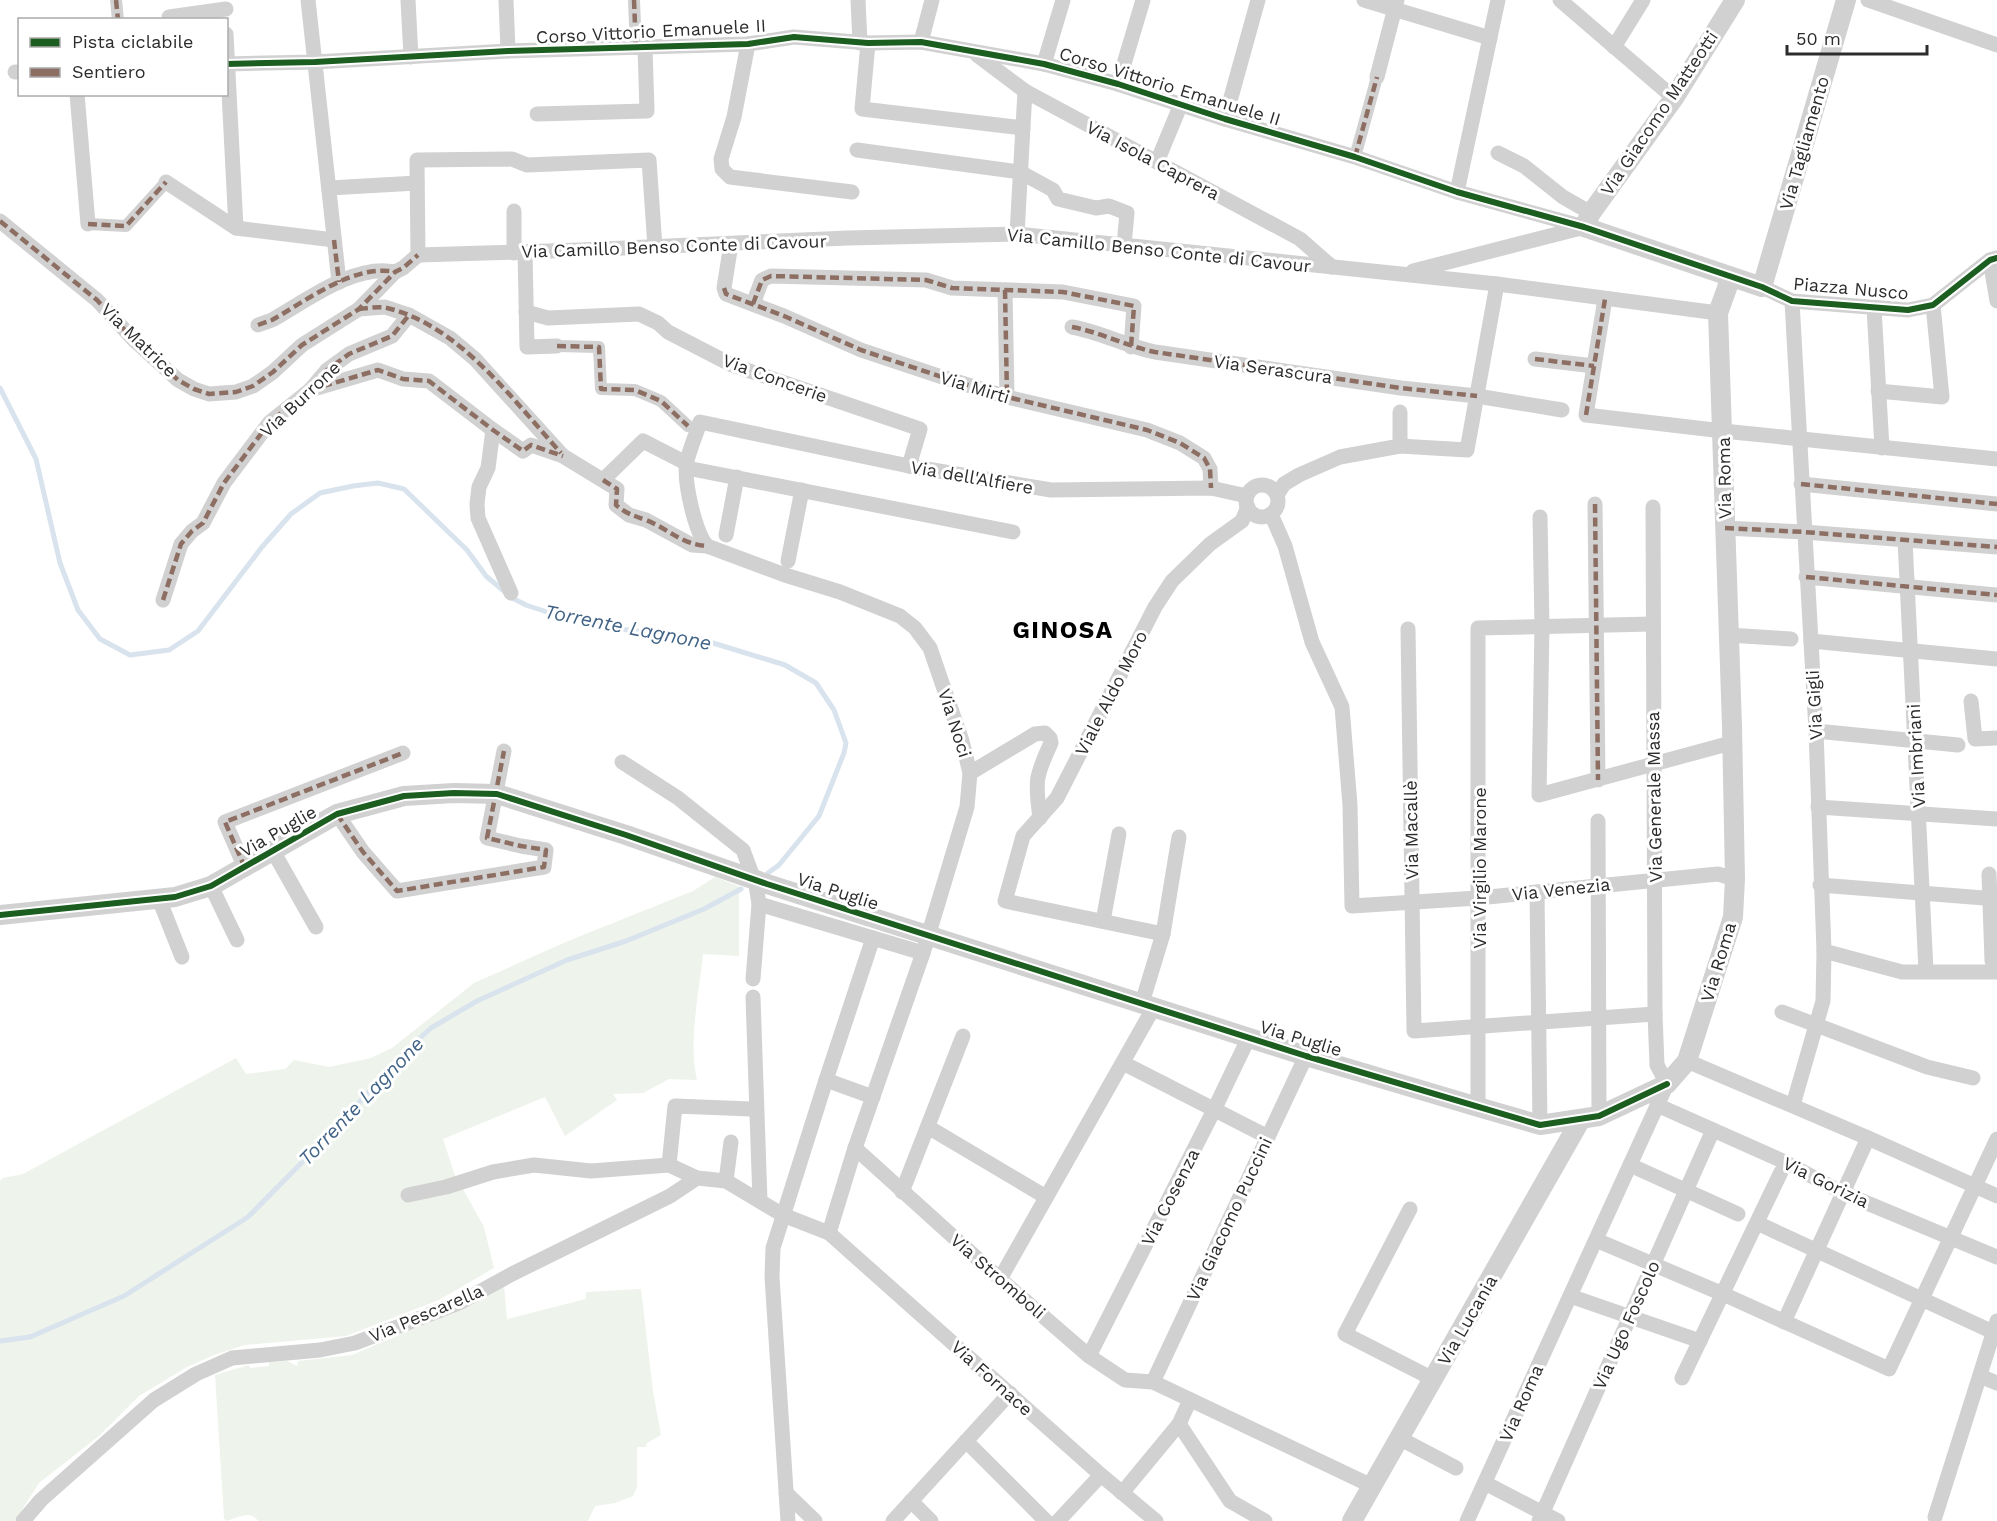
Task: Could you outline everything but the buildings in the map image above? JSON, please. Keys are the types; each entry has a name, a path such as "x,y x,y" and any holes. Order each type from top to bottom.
{"street":[{"path":"116,0 118,18"},
{"path":"308,0 339,282"},
{"path":"408,0 411,57"},
{"path":"506,0 508,51"},
{"path":"537,114 647,111 634,0"},
{"path":"858,0 864,43 862,108 1023,128"},
{"path":"921,42 932,0"},
{"path":"1044,64 1063,0"},
{"path":"1118,84 1143,0"},
{"path":"1225,119 1258,0"},
{"path":"1364,0 1396,5 1490,38"},
{"path":"1456,192 1498,0"},
{"path":"1560,0 1574,6 1614,47 1674,98"},
{"path":"1614,47 1643,0"},
{"name":"Via Tagliamento","path":"1762,287 1846,0"},
{"path":"1868,0 1997,45"},
{"name":"Via Giacomo Matteotti","path":"1588,220 1674,98 1731,1"},
{"path":"1354,157 1396,5"},
{"path":"169,17 226,9"},
{"name":"Corso Vittorio Emanuele II","path":"228,64 315,62 508,51 640,49 748,44 795,37 864,43 921,42 1044,64 1118,84 1225,119 1354,157 1456,192 1588,220 1731,277 1762,287"},
{"path":"748,44 734,117 721,159 722,169 730,177 852,192"},
{"name":"Via Isola Caprera","path":"975,53 1025,92 1300,239 1332,267"},
{"path":"228,82 236,228"},
{"path":"1017,234 1025,92"},
{"path":"77,96 88,225 126,226 166,182 236,228 334,240"},
{"path":"1157,162 1181,104"},
{"path":"857,150 1020,172 1053,190 1058,199 1096,208 1109,206 1127,213 1124,245"},
{"path":"1498,153 1524,166 1588,220"},
{"path":"417,255 417,160 512,159 527,165 649,160 654,247"},
{"path":"329,188 417,183"},
{"path":"514,211 526,312 527,346 598,347 601,389 635,390 661,401 694,424 687,465 688,485 700,538 707,546"},
{"path":"1401,274 1588,220"},
{"name":"Via Matrice","path":"0,221 98,300 133,339 178,380 209,394 236,393 254,386 302,345 359,309 417,255"},
{"name":"Via Camillo Benso Conte di Cavour","path":"417,255 848,238 1017,234 1497,284 1718,313"},
{"name":"Via Mirti","path":"731,244 724,288 726,294 861,351 1007,397 1147,430 1180,443 1204,458 1210,469 1211,488"},
{"path":"1994,259 1997,301"},
{"name":"Piazza Nusco","path":"1762,287 1792,301 1908,310 1933,305 1994,259"},
{"path":"258,325 272,320 357,273 399,270"},
{"path":"753,304 762,280 771,276 926,280 952,288 1063,292 1134,306 1131,347"},
{"path":"1718,313 1731,277"},
{"path":"1277,495 1271,488 1262,485 1252,488 1247,502 1254,514 1258,516 1271,514 1277,506 1277,495 1284,484 1340,457 1400,446 1467,450 1497,284"},
{"path":"1005,290 1007,397"},
{"path":"1605,299 1586,415 1799,440 1997,459"},
{"name":"Via Gigli","path":"1792,301 1816,731 1824,951 1823,1001 1793,1105"},
{"path":"1878,391 1942,397 1933,305"},
{"path":"359,309 385,307 409,315 450,338 475,359 563,456"},
{"path":"1874,308 1882,448"},
{"name":"Via Concerie","path":"526,312 548,318 639,314 658,323 668,332 732,365 920,429 909,466"},
{"name":"Via Roma","path":"1467,1521 1667,1084 1687,1061 1733,917 1731,743 1718,313"},
{"name":"Via Burrone","path":"164,600 181,544 192,531 203,523 224,483 270,422 310,390 327,370 349,354 392,336 409,315"},
{"name":"Via Serascura","path":"1072,327 1088,330 1131,347 1378,385 1477,396 1562,410"},
{"path":"1535,359 1594,366"},
{"path":"310,390 378,370 403,379 429,381 523,451 531,445 563,456 603,480 643,441 687,465 736,477 1013,532"},
{"path":"1400,446 1401,412"},
{"name":"Via dell'Alfiere","path":"694,424 909,466 1051,490 1211,488 1247,502"},
{"path":"493,430 488,468 479,487 478,518 511,594"},
{"path":"726,535 736,477"},
{"name":"Via Noci","path":"603,480 617,489 616,505 629,515 646,520 692,545 707,546 785,575 840,592 900,616 915,628 930,648 963,741 970,773 967,807 923,953 855,1148 829,1233"},
{"path":"1801,484 1997,504"},
{"path":"788,561 802,490"},
{"name":"Viale Aldo Moro","path":"1103,921 1005,901 1023,836 1057,798 1172,580 1209,544 1242,521 1247,502"},
{"path":"1595,504 1598,780"},
{"name":"Via Generale Massa","path":"1653,507 1655,1014 1657,1065 1667,1084"},
{"name":"Via Venezia","path":"1271,514 1285,546 1312,642 1342,707 1350,805 1352,906 1478,898 1718,874 1734,879"},
{"path":"1540,517 1542,627 1539,795 1731,743"},
{"path":"1725,528 1997,547"},
{"name":"Via Imbriani","path":"1905,540 1926,971"},
{"path":"1806,577 1997,595"},
{"path":"1542,627 1652,624"},
{"name":"Via Virgilio Marone","path":"1478,1107 1478,628 1542,627"},
{"name":"Via Macallè","path":"1408,629 1414,1031 1479,1026"},
{"path":"1728,635 1791,639"},
{"path":"1811,641 1997,660"},
{"path":"1971,701 1975,739 1997,738"},
{"path":"1816,731 1958,745"},
{"path":"970,773 1035,734 1045,734 1050,738 1051,743 1037,778 1040,818"},
{"path":"337,814 363,852 397,891 544,867 546,850 487,837 504,751"},
{"path":"245,868 225,822 403,753"},
{"path":"622,762 678,798 742,850 756,885 759,904 753,980"},
{"name":"Via Puglie","path":"0,915 159,899 212,886 337,814 404,796 454,793 496,794 626,835 767,884 1306,1056 1540,1125 1590,1118 1667,1084"},
{"path":"1818,807 1997,819"},
{"path":"1590,1118 1599,1018 1598,821"},
{"path":"1119,834 1103,921 1163,934"},
{"path":"1000,1279 1123,1063 1148,1005 1163,934 1179,837"},
{"path":"273,851 316,927"},
{"path":"1824,951 1902,972 1995,966 1993,899 1989,874"},
{"path":"1820,885 1993,899"},
{"path":"212,886 237,940"},
{"path":"1538,892 1540,1125"},
{"path":"159,899 182,957"},
{"path":"759,904 923,953"},
{"path":"788,1521 772,1277 773,1248 873,938"},
{"path":"753,997 760,1201"},
{"path":"1782,1012 1927,1067 1973,1078"},
{"path":"1479,1026 1655,1014"},
{"path":"902,1192 963,1036"},
{"name":"Via Cosenza","path":"1089,1356 1249,1037"},
{"name":"Via Giacomo Puccini","path":"1153,1382 1306,1056"},
{"path":"1687,1061 1869,1138 1997,1196"},
{"path":"1123,1063 1268,1137"},
{"path":"826,1080 873,1097"},
{"name":"Via Gorizia","path":"1657,1105 1785,1162 1843,1193 1997,1257"},
{"path":"669,1165 675,1106 751,1109"},
{"name":"Via Lucania","path":"1352,1521 1433,1379 1590,1118"},
{"path":"928,1127 1046,1197"},
{"name":"Via Ugo Foscolo","path":"1540,1517 1713,1130"},
{"path":"1784,1322 1869,1138"},
{"path":"1596,1240 1889,1369 1997,1139"},
{"path":"726,1181 731,1142"},
{"name":"Via Stromboli","path":"855,1148 1089,1356 1125,1380 1153,1382"},
{"path":"408,1195 446,1187 493,1172 534,1165 591,1171 669,1165 698,1178 726,1181 783,1215 829,1233"},
{"path":"1630,1165 1738,1214"},
{"path":"1682,1378 1781,1172"},
{"name":"Via Pescarella","path":"23,1521 41,1500 92,1454 154,1400 172,1388 232,1358 320,1350 355,1343 461,1302 523,1268 670,1196 698,1178"},
{"path":"1410,1209 1345,1334 1433,1379"},
{"path":"1757,1223 1923,1298 1995,1326 1935,1517"},
{"name":"Via Fornace","path":"829,1233 1101,1475 1156,1521"},
{"path":"1570,1296 1700,1341"},
{"path":"1980,1376 1997,1383"},
{"path":"1153,1382 1372,1486"},
{"path":"893,1521 1010,1393"},
{"path":"1122,1493 1179,1424 1190,1400"},
{"path":"1179,1424 1230,1501 1265,1521"},
{"path":"1399,1438 1456,1468"},
{"path":"966,1442 1046,1521"},
{"path":"1058,1521 1101,1475"},
{"path":"1485,1484 1540,1517 1558,1521"},
{"path":"786,1493 815,1521"},
{"path":"911,1501 931,1521"}],"shaded area":[{"path":"715,877 743,888 739,894 739,956 703,954 694,1034 697,1080 669,1079 643,1093 613,1094 617,1100 565,1136 545,1097 443,1139 454,1173 484,1227 494,1268 439,1300 346,1336 245,1345 187,1367 139,1396 99,1436 39,1483 15,1521 0,1521 0,1181 3,1178 23,1174 236,1058 246,1074 285,1069 294,1060 329,1067 371,1058 392,1048 474,983 568,941 693,891"},
{"path":"504,1286 507,1319 586,1299 586,1292 641,1289 653,1391 661,1435 647,1443 646,1447 637,1447 637,1487 633,1496 615,1503 595,1506 588,1521 258,1521 255,1517 248,1515 226,1521 215,1375 249,1365 250,1368 269,1366 269,1362 287,1361 297,1366 298,1361 352,1355 456,1311"}],"waterway":[{"name":"Torrente Lagnone","path":"0,388 36,459 60,563 78,610 100,639 130,655 169,650 198,631 262,547 291,514 320,493 378,483 404,489 467,550 486,576 512,598 526,605 559,616 620,629 700,639 785,665 816,683 834,710 846,743 844,753 819,816 779,865 768,873"},
{"name":"Torrente Lagnone","path":"0,1341 30,1337 124,1296 248,1217 334,1130 409,1048 431,1028 477,1001 567,960 626,941 704,909 741,889"}],"marked path":[{"path":"116,0 118,18"},
{"path":"634,0 636,49"},
{"path":"1355,157 1377,77"},
{"path":"88,224 126,226 166,182"},
{"path":"0,221 97,300 133,339 178,380 209,394 236,392 253,386 273,372 302,345 359,309 395,272 418,255"},
{"path":"334,240 339,282"},
{"path":"258,325 272,320 347,278 364,273 395,272"},
{"path":"753,304 762,280 771,276 926,280 952,288 1063,292 1134,306 1131,347"},
{"path":"724,288 726,294 784,316 861,350 1007,397 1147,430 1180,443 1204,458 1210,469 1211,488"},
{"path":"1005,290 1007,397"},
{"path":"1586,415 1605,299"},
{"path":"359,309 387,308 413,317 438,330 483,367 561,453"},
{"path":"163,600 181,544 192,531 203,523 224,483 270,422 310,390 327,370 349,354 392,336 409,315"},
{"path":"1072,327 1155,352 1401,388 1477,396"},
{"path":"557,346 599,347 601,389 635,390 661,401 688,426"},
{"path":"1535,359 1594,366"},
{"path":"310,390 378,370 403,379 429,381 523,451 531,445 563,456"},
{"path":"603,480 617,489 616,505 623,510 682,539 707,546"},
{"path":"1801,484 1997,504"},
{"path":"1595,504 1598,780"},
{"path":"1725,528 1997,547"},
{"path":"1806,577 1997,595"},
{"path":"337,814 363,852 397,891 544,867 546,850 487,838 504,751"},
{"path":"245,868 225,822 403,753"}],"cycle path":[{"path":"228,64 315,62 508,51 748,44 794,37 868,43 921,42 1044,64 1118,84 1225,119 1355,157 1457,192 1584,227 1762,287 1792,301 1908,310 1933,305 1990,260 1997,258"},
{"path":"0,915 175,897 211,886 337,814 404,796 454,793 497,794 626,835 767,884 1306,1056 1540,1125 1599,1116 1667,1084"}],"district":[{"name":"GINOSA","path":"1063,630"}]}
